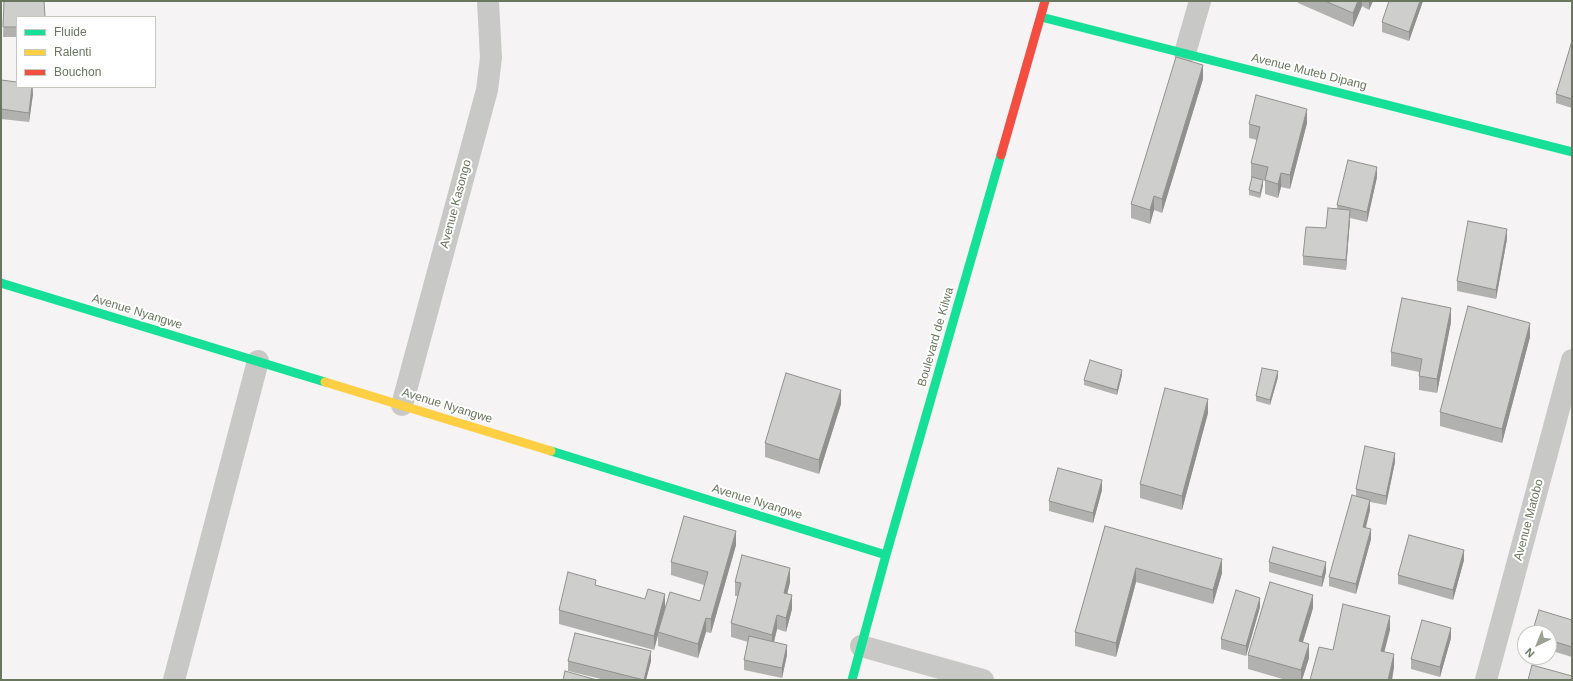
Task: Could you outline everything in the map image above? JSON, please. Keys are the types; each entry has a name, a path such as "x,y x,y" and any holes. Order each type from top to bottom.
{"street":[{"name":"Avenue Kasongo","path":"402,405 487,90 491,58 488,1"},
{"name":"Boulevard de Kilwa","path":"852,680 886,555 1045,1"},
{"path":"1185,53 1200,1"},
{"name":"Avenue Muteb Dipang","path":"1041,17 1572,152"},
{"name":"Avenue Nyangwe","path":"1,283 886,555"},
{"name":"Avenue Matobo","path":"1486,680 1572,360"},
{"path":"174,680 258,361"},
{"path":"861,646 983,680"}],"building":[{"path":"4,1 44,1 45,16 16,16 16,27 3,27"},
{"path":"1325,1 1358,1 1353,13"},
{"path":"1389,1 1420,1 1409,32 1382,22"},
{"path":"1572,41 1572,99 1556,94"},
{"path":"1176,57 1203,65 1162,199 1154,196 1150,210 1131,204"},
{"path":"1,80 16,82 16,88 32,88 29,113 1,109"},
{"path":"1256,95 1307,109 1290,175 1281,173 1278,184 1265,180 1268,167 1251,163 1260,127 1249,124"},
{"path":"1348,160 1377,167 1367,212 1337,205"},
{"path":"1252,177 1263,180 1260,193 1249,190"},
{"path":"1328,208 1350,210 1346,260 1303,256 1306,227 1326,228"},
{"path":"1468,221 1507,229 1496,290 1457,281"},
{"path":"1402,298 1451,308 1437,379 1419,376 1422,359 1391,352"},
{"path":"1468,306 1530,323 1502,429 1440,412"},
{"path":"1090,360 1122,370 1117,390 1084,380"},
{"path":"1262,368 1278,371 1270,400 1256,396"},
{"path":"786,373 841,390 819,460 765,443"},
{"path":"1165,388 1208,399 1182,496 1140,484"},
{"path":"1365,446 1395,453 1386,496 1356,489"},
{"path":"1058,468 1102,480 1093,513 1049,501"},
{"path":"1352,495 1370,500 1363,527 1371,529 1356,584 1329,577"},
{"path":"684,516 736,531 711,619 706,618 698,644 658,632 670,592 700,601 708,572 671,562"},
{"path":"1105,526 1222,559 1213,590 1136,568 1116,643 1075,632"},
{"path":"1409,535 1464,550 1453,590 1398,575"},
{"path":"1273,547 1326,562 1322,577 1269,562"},
{"path":"742,555 790,568 784,593 792,595 786,618 777,615 772,635 731,623 741,583 735,582"},
{"path":"568,572 596,580 595,585 645,599 648,589 665,594 654,636 559,610"},
{"path":"1270,582 1313,595 1299,641 1309,644 1301,670 1248,655"},
{"path":"1236,590 1260,598 1246,646 1221,639"},
{"path":"1343,604 1390,616 1381,651 1394,654 1388,680 1310,680 1319,647 1333,650"},
{"path":"1539,610 1572,620 1572,647 1557,642 1557,625 1534,625"},
{"path":"1422,620 1451,628 1440,667 1411,659"},
{"path":"575,633 651,651 644,680 568,661"},
{"path":"749,636 787,645 782,668 744,660"},
{"path":"1532,665 1572,676 1572,680 1528,680"},
{"path":"565,671 597,680 563,680"}],"traffic: fast":[{"path":"1041,17 1572,152"},
{"path":"852,680 886,555 1001,155"},
{"path":"1,283 325,382"},
{"path":"551,451 886,555"}],"traffic: slow":[{"path":"325,382 551,451"}],"traffic: jam":[{"path":"1001,155 1045,1"}]}
